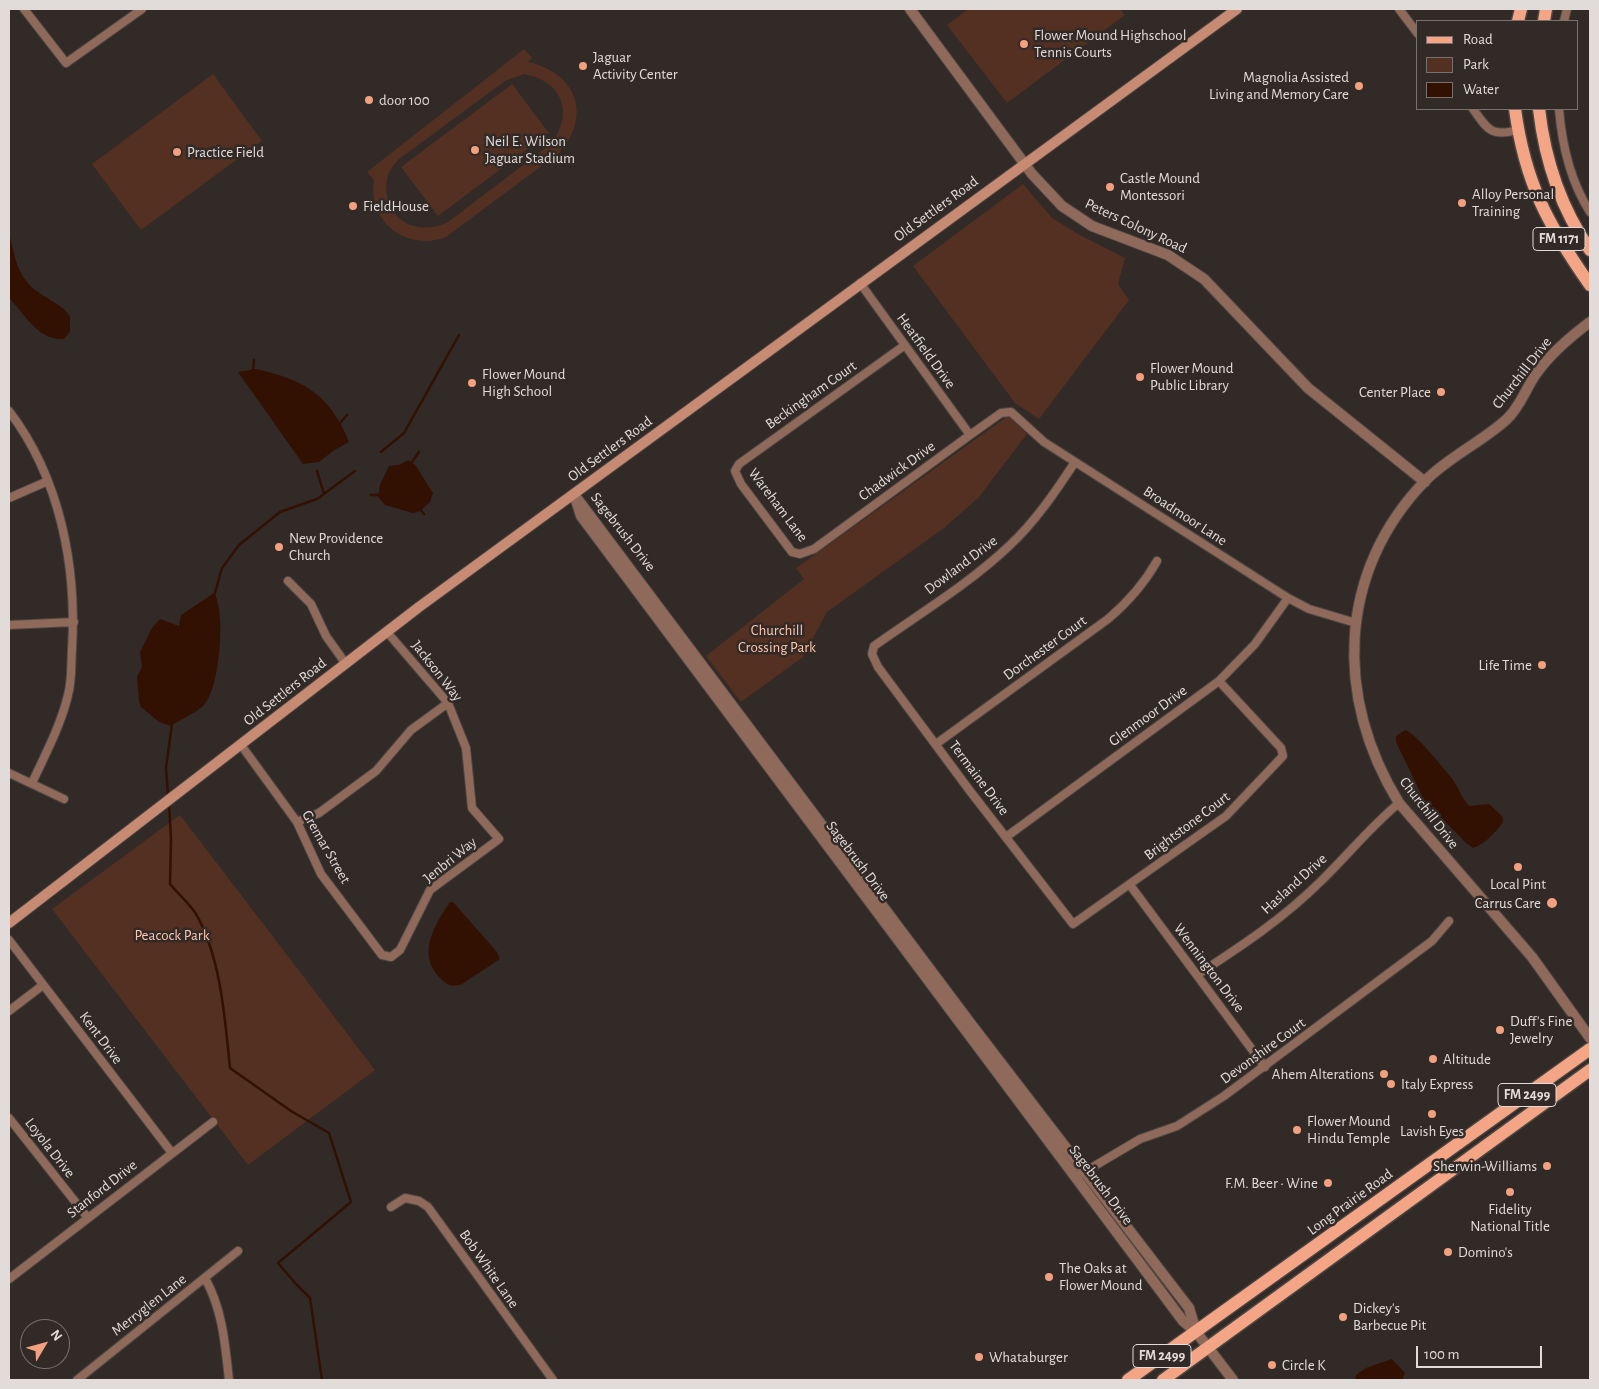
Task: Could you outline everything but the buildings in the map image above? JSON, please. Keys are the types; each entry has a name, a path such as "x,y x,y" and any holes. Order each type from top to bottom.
{"main road":[{"name":"Old Settlers Road","path":"9,923 388,632 860,283 1237,9"},
{"name":"FM 1171","path":"1515,110 1525,164 1544,211 1563,247 1590,285"},
{"name":"FM 1171","path":"1539,110 1547,157 1555,186 1574,224 1590,250"},
{"name":"Long Prairie Road","path":"1128,1380 1590,1049"},
{"name":"FM 2499","path":"1163,1380 1590,1070"},
{"path":"1392,1192 1401,1207"}],"street":[{"path":"24,9 66,63 142,9"},
{"name":"Peters Colony Road","path":"910,9 1024,163 1051,196 1080,219 1104,232 1168,256 1204,278 1308,388 1425,482"},
{"path":"1399,9 1416,31"},
{"path":"1474,110 1492,132 1501,135 1518,130"},
{"path":"1559,110 1564,150 1573,177 1590,212"},
{"name":"Heatfield Drive","path":"860,283 970,434"},
{"name":"Churchill Drive","path":"1590,322 1568,339 1537,373 1508,418 1425,482 1402,509 1372,560 1363,587 1356,623 1353,653 1362,722 1384,778 1399,803 1532,957 1590,1038"},
{"name":"Beckingham Court","path":"735,470 739,464 905,345"},
{"path":"9,411 31,442 48,481 62,524 68,555 74,622 69,693 64,711 32,783"},
{"name":"Chadwick Drive","path":"800,554 814,549 1001,413 1011,412"},
{"name":"Broadmoor Lane","path":"1011,412 1030,432 1288,598 1309,610 1356,623"},
{"name":"Dowland Drive","path":"872,654 874,646 987,565 1010,545 1049,500 1075,462"},
{"name":"Wareham Lane","path":"735,470 741,484 792,552 800,554"},
{"path":"9,498 48,481"},
{"name":"Sagebrush Drive","path":"574,494 581,516 1189,1308 1196,1332"},
{"name":"Dorchester Court","path":"936,744 1108,619 1125,604 1146,580 1157,561"},
{"path":"288,582 311,604 326,636 346,664"},
{"name":"Glenmoor Drive","path":"1006,837 1219,681 1255,644 1288,598"},
{"path":"9,625 74,622"},
{"name":"Jackson Way","path":"388,632 448,703 466,748 472,808 499,839"},
{"name":"Termaine Drive","path":"872,654 878,667 1068,917"},
{"name":"Brightstone Court","path":"1068,917 1073,924 1130,886 1226,816 1283,756 1281,748 1219,681"},
{"path":"297,822 318,814 376,771 411,730 448,703"},
{"name":"Gremar Street","path":"240,745 297,822 321,874 382,954 390,957"},
{"name":"Sagebrush Drive","path":"777,769 1075,1177 1183,1321 1208,1346 1233,1380"},
{"path":"9,772 64,799"},
{"name":"Hasland Drive","path":"1197,975 1274,921 1299,901 1320,882 1369,830 1399,803"},
{"name":"Jenbri Way","path":"390,957 400,950 430,890 499,839"},
{"name":"Wennington Drive","path":"1130,886 1265,1067"},
{"name":"Devonshire Court","path":"1075,1177 1140,1139 1177,1126 1193,1117 1265,1067 1432,941 1449,921"},
{"name":"Kent Drive","path":"9,940 172,1153"},
{"path":"9,1011 43,985"},
{"name":"Loyola Drive","path":"9,1118 88,1218"},
{"name":"Stanford Drive","path":"9,1279 213,1122"},
{"name":"Bob White Lane","path":"391,1207 405,1198 419,1201 428,1207 553,1380"},
{"path":"1111,1223 1116,1225 1134,1247 1142,1246"},
{"name":"Merryglen Lane","path":"77,1380 238,1251"},
{"path":"205,1278 216,1298 224,1329 229,1380"}],"green space":[{"name":"Flower Mound Highschool Tennis Courts","path":"968,9 1120,9 1125,15 1007,103 947,25"},
{"path":"524,49 532,58 528,62 545,67 558,75 568,85 574,97 577,111 575,125 569,139 559,153 446,237 431,241 417,240 404,237 393,230 383,220 377,209 373,195 374,180 367,172","holes":["524,74 547,83 555,91 563,109 559,131 552,143 448,222 428,228 419,227 410,225 395,214 390,206 386,184 390,171 398,160 505,81"]},
{"name":"Practice Field","path":"213,74 262,141 141,230 92,164"},
{"name":"Neil E. Wilson Jaguar Stadium","path":"512,84 549,133 438,216 401,167"},
{"path":"1023,184 1052,218 1078,234 1125,258 1118,284 1129,300 1039,419 1015,403 913,266"},
{"name":"Churchill Crossing Park","path":"1008,416 1027,434 979,497 944,528 827,612 803,657 741,702 706,656 804,579 796,568"},
{"name":"Peacock Park","path":"180,815 375,1070 248,1165 52,909"}],"water":[{"path":"9,234 17,265 23,277 32,287 61,307 70,316 70,332 64,339 47,336 39,331 9,298"},
{"path":"256,369 289,378 314,392 333,412 349,442 319,462 303,464 238,372"},
{"path":"408,460 416,466 433,493 430,502 420,511 413,513 385,505 378,497 380,485 389,466 399,465"},
{"path":"214,593 218,602 220,616 220,649 210,696 201,708 171,726 159,722 141,707 139,701 137,677 142,667 140,652 152,628 160,619 179,626 181,615"},
{"path":"1405,730 1416,737 1437,760 1453,780 1469,806 1489,804 1502,816 1503,822 1494,834 1482,844 1473,848 1466,843 1424,800 1396,742 1396,736"},
{"path":"450,902 453,902 497,952 500,959 462,984 456,985 446,983 441,979 434,970 429,951 430,940 434,930"},
{"path":"1392,1359 1405,1373 1402,1380 1355,1380 1356,1375 1366,1368"}],"waterway":[{"path":"381,452 404,433 459,335"},
{"path":"253,371 254,360"},
{"path":"340,423 347,415"},
{"path":"410,465 419,452"},
{"path":"317,471 324,494"},
{"path":"214,596 222,568 239,545 280,512 317,499 355,471"},
{"path":"371,495 380,495"},
{"path":"419,508 424,514"},
{"path":"168,796 166,768 172,724"},
{"path":"169,804 171,839 170,884 196,914 211,949 220,989 230,1068 291,1111 329,1133 351,1202 278,1263 310,1298 322,1380"}],"place":[{"name":"Flower Mound Highschool Tennis Courts","path":"1024,44"},
{"name":"Jaguar Activity Center","path":"583,66"},
{"name":"Magnolia Assisted Living and Memory Care","path":"1359,86"},
{"name":"door 100","path":"369,100"},
{"name":"Neil E. Wilson Jaguar Stadium","path":"475,150"},
{"name":"Practice Field","path":"177,152"},
{"name":"Castle Mound Montessori","path":"1110,187"},
{"name":"Alloy Personal Training","path":"1462,203"},
{"name":"FieldHouse","path":"353,206"},
{"name":"Flower Mound Public Library","path":"1140,377"},
{"name":"Flower Mound High School","path":"472,383"},
{"name":"Center Place","path":"1441,392"},
{"name":"New Providence Church","path":"279,547"},
{"name":"Life Time","path":"1542,665"},
{"name":"Local Pint","path":"1518,867"},
{"name":"Carrus Care","path":"1552,903"},
{"name":"Duff's Fine Jewelry","path":"1500,1030"},
{"name":"Altitude","path":"1433,1059"},
{"name":"Ahem Alterations","path":"1384,1074"},
{"name":"Italy Express","path":"1391,1084"},
{"name":"Lavish Eyes","path":"1432,1114"},
{"name":"Flower Mound Hindu Temple","path":"1297,1130"},
{"name":"Sherwin-Williams","path":"1547,1166"},
{"name":"F.M. Beer • Wine","path":"1328,1183"},
{"name":"Fidelity National Title","path":"1510,1192"},
{"name":"Domino's","path":"1448,1252"},
{"name":"The Oaks at Flower Mound","path":"1049,1277"},
{"name":"Dickey's Barbecue Pit","path":"1343,1317"},
{"name":"Whataburger","path":"979,1357"},
{"name":"Circle K","path":"1272,1365"}]}
